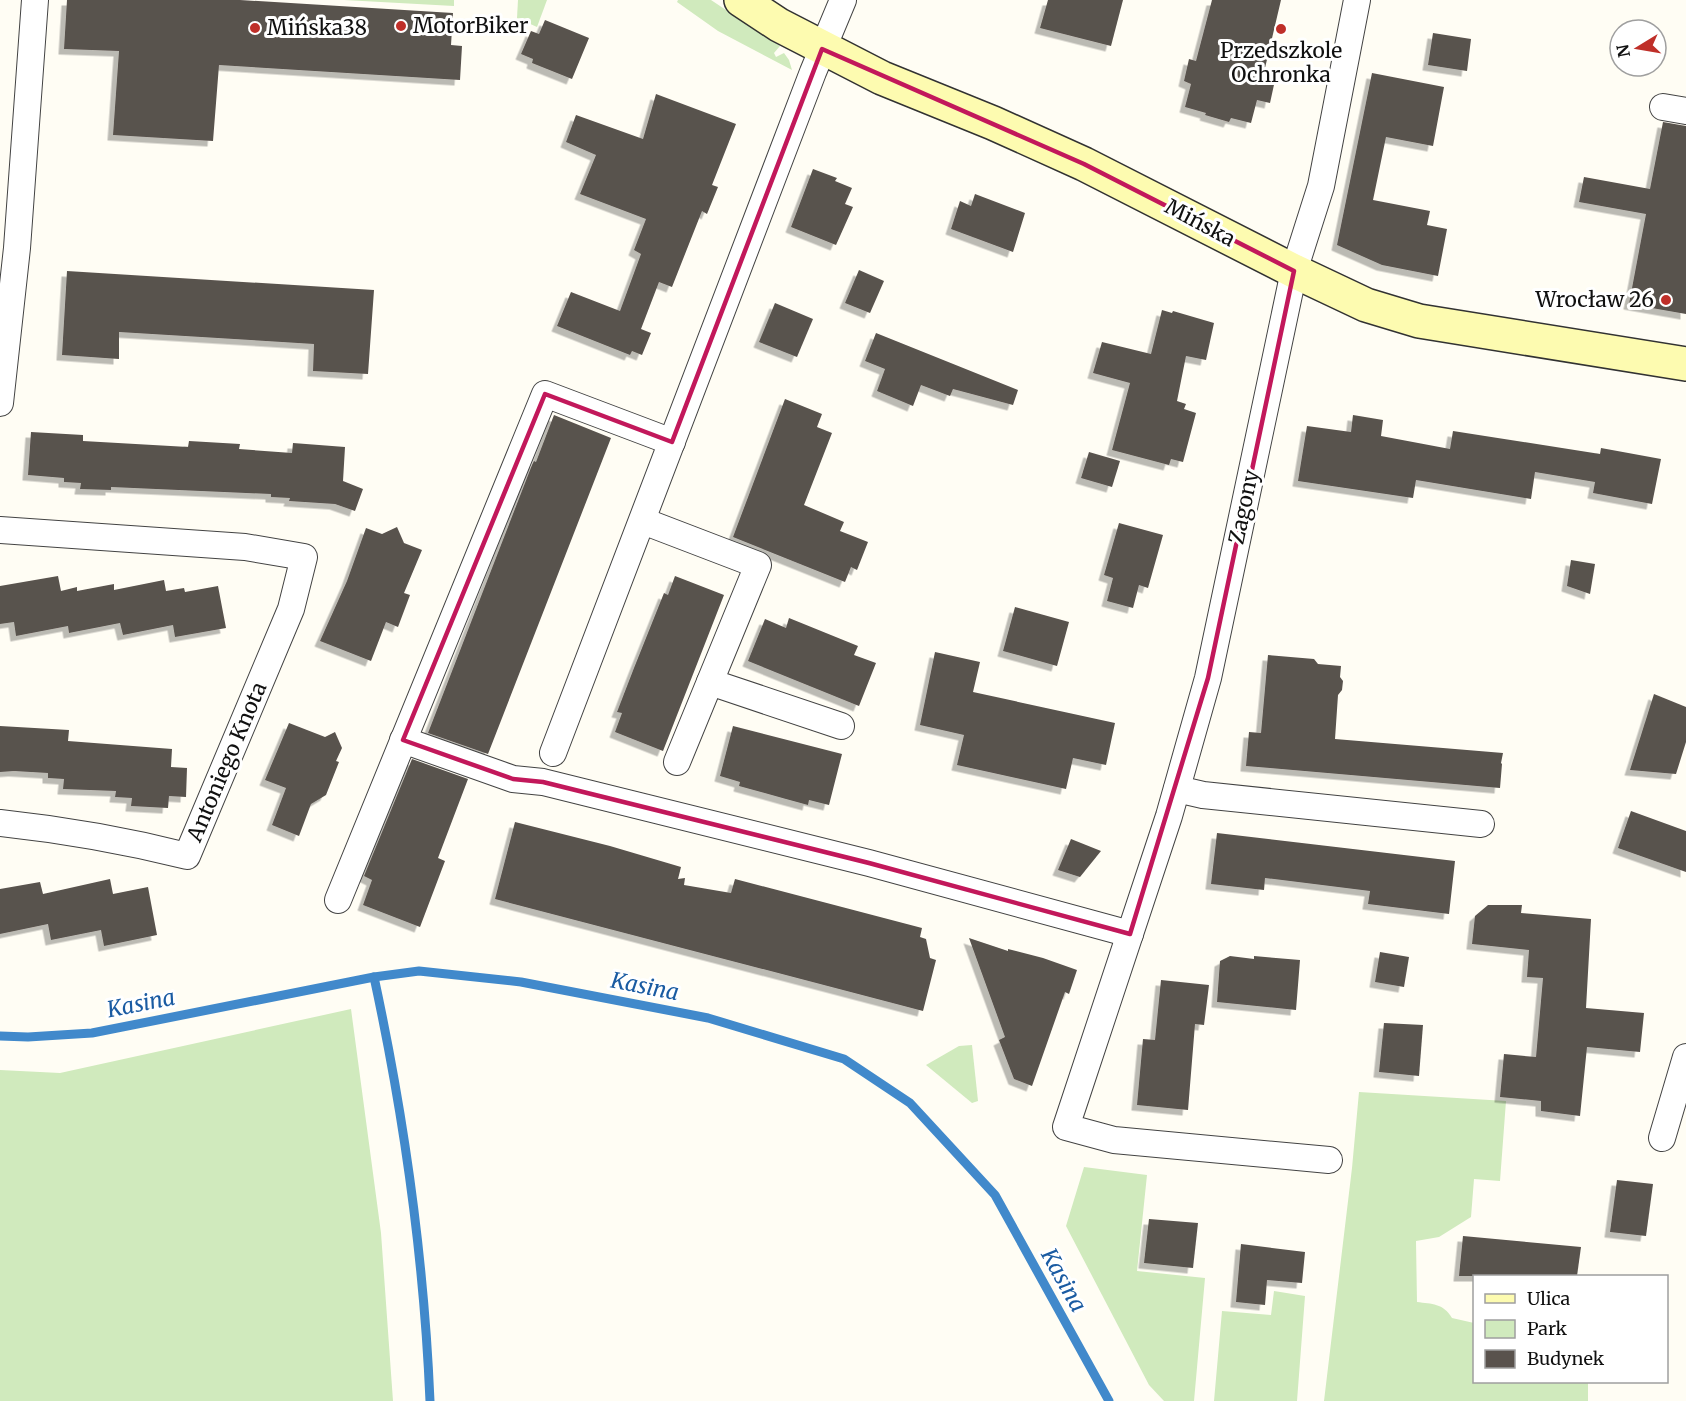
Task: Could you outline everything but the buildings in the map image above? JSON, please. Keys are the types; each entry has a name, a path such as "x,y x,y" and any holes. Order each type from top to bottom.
{"street":[{"path":"0,403 17,248 35,0"},
{"name":"Mińska","path":"741,0 822,49 940,104 993,123 1084,164 1366,305 1419,321 1686,364"},
{"path":"553,753 643,521 660,438 843,0"},
{"name":"Zagony","path":"1329,1160 1114,1140 1066,1126 1177,789 1208,678 1294,271 1321,186 1357,0"},
{"path":"338,900 545,394 660,438"},
{"path":"643,521 758,565 677,762"},
{"name":"Antoniego Knota","path":"0,530 245,547 304,556 291,609 188,856 120,839 0,823"},
{"path":"710,682 841,726"},
{"path":"403,740 513,779 543,782 860,860 1130,934"},
{"path":"1177,789 1203,795 1481,824"},
{"path":"1662,1138 1686,1058"}],"highlighted area":[{"path":"822,49 1084,164 1294,271 1208,678 1130,934 869,863 543,782 513,779 403,740 545,394 672,442"}],"green space":[{"path":"344,0 454,0 454,6"},
{"path":"518,0 547,0 537,27 517,18"},
{"path":"678,0 711,0 780,46 774,53 776,57 784,53 792,70 718,31 677,2"},
{"path":"351,1009 381,1233 393,1401 0,1401 0,1070 60,1073"},
{"path":"972,1045 978,1101 972,1103 926,1065 959,1046"},
{"path":"1359,1092 1506,1101 1500,1181 1474,1179 1471,1217 1439,1237 1416,1241 1417,1302 1437,1305 1445,1309 1452,1318 1473,1323 1473,1383 1588,1383 1588,1401 1324,1401"},
{"path":"1084,1167 1147,1175 1137,1271 1205,1278 1194,1401 1164,1401 1149,1385 1066,1226"},
{"path":"1274,1291 1305,1296 1297,1401 1214,1401 1222,1311 1271,1315"}],"waterway":[{"name":"Kasina","path":"0,1036 28,1037 92,1033 374,977 419,971 521,982 708,1018 844,1059 910,1103 995,1195 1109,1401"},
{"path":"374,977 395,1082 411,1188 423,1294 430,1401"}],"place":[{"name":"MotorBiker","path":"401,26"},
{"name":"Mińska38","path":"255,28"},
{"name":"Przedszkole Ochronka","path":"1281,29"},
{"name":"Wrocław 26","path":"1666,300"}]}
